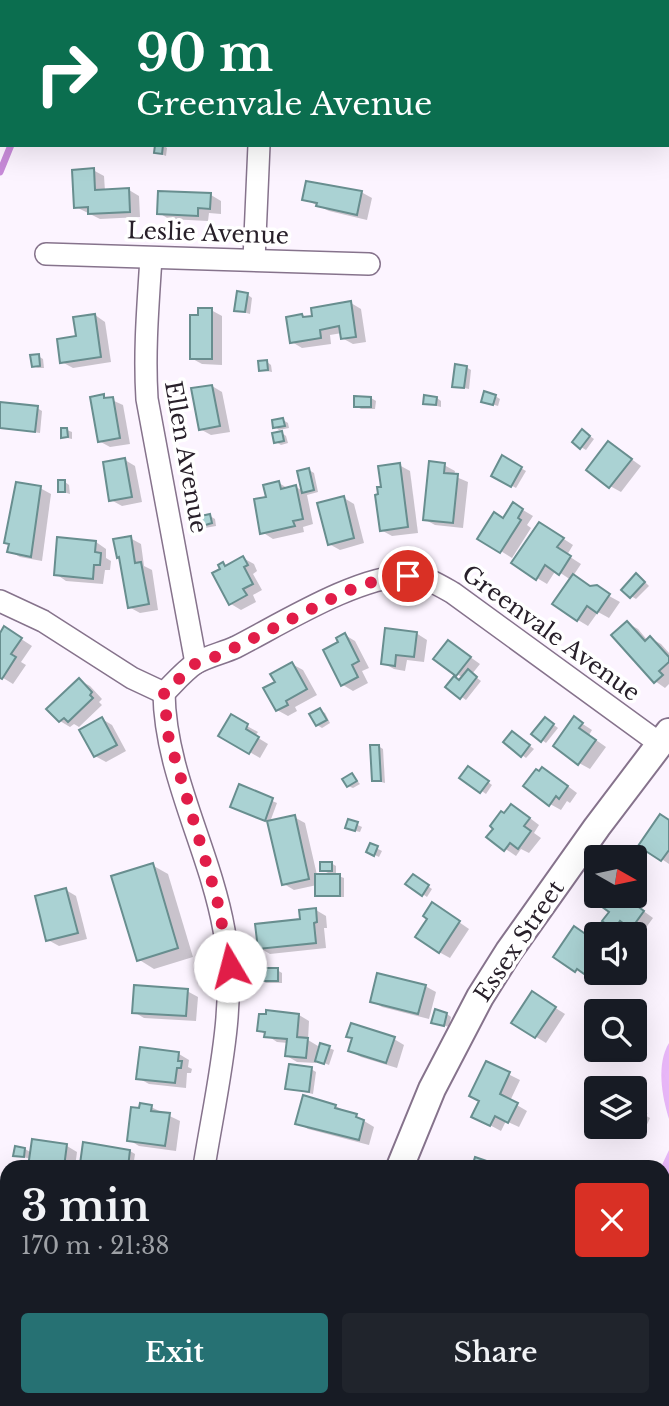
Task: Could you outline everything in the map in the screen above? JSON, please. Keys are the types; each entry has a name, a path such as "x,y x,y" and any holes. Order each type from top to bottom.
{"street":[{"path":"254,260 259,147"},
{"name":"Leslie Avenue","path":"46,254 369,264"},
{"name":"Ellen Avenue","path":"151,258 145,344 148,400 196,663"},
{"name":"Greenvale Avenue","path":"164,693 196,663 220,655 345,592 368,583 408,576 423,578 453,593 664,738"},
{"path":"0,601 43,621 132,678 164,693 168,735 217,899 230,966 222,1047 205,1160"},
{"name":"Essex Street","path":"403,1160 444,1064 509,951 664,738"}],"shaded area":[{"path":"669,1043 669,1119 662,1091 661,1070"}],"building":[{"path":"155,147 163,147 162,154 154,153"},
{"path":"94,168 95,190 129,188 130,212 88,214 88,207 74,208 72,170"},
{"path":"306,181 362,191 357,215 316,206 317,203 302,200"},
{"path":"158,191 211,193 210,209 198,208 198,216 157,214"},
{"path":"237,291 248,293 245,312 234,311"},
{"path":"351,301 356,337 341,339 339,326 320,330 321,338 290,343 286,317 302,314 303,317 312,316 311,308"},
{"path":"198,308 212,308 212,359 190,359 190,315 198,315"},
{"path":"95,314 101,357 60,363 57,339 76,336 73,317"},
{"path":"39,354 40,366 32,367 30,355"},
{"path":"267,360 268,370 259,371 258,361"},
{"path":"455,364 467,366 464,388 452,387"},
{"path":"212,385 220,426 199,430 191,388"},
{"path":"484,391 496,395 493,405 481,402"},
{"path":"104,394 104,398 113,397 120,438 98,442 90,397"},
{"path":"424,395 437,397 436,405 423,404"},
{"path":"354,396 371,397 371,407 354,407"},
{"path":"0,402 38,406 35,432 0,428"},
{"path":"283,418 285,426 273,428 272,420"},
{"path":"61,428 67,428 68,437 61,438"},
{"path":"582,429 590,436 580,449 572,442"},
{"path":"282,431 284,441 274,443 272,433"},
{"path":"608,441 632,459 609,488 586,470"},
{"path":"502,455 522,467 511,487 491,476"},
{"path":"125,458 132,497 109,501 103,462"},
{"path":"429,461 445,463 444,473 458,474 453,523 423,520"},
{"path":"400,463 408,527 380,531 375,495 378,494 377,487 381,487 378,466"},
{"path":"309,468 314,490 302,493 297,471"},
{"path":"58,480 65,480 65,492 58,492"},
{"path":"279,481 281,489 296,485 303,519 293,521 295,526 260,534 254,499 266,497 263,485"},
{"path":"16,482 41,486 31,557 7,552 9,544 4,543"},
{"path":"344,496 354,538 328,545 317,503"},
{"path":"513,502 523,509 518,518 521,520 500,553 477,539 494,512 503,518"},
{"path":"210,514 212,523 199,527 196,517"},
{"path":"539,522 564,538 557,547 571,556 559,575 545,565 536,580 511,563"},
{"path":"131,536 135,563 141,562 149,604 128,608 113,539"},
{"path":"57,537 96,541 95,552 101,553 100,565 94,565 93,579 54,575"},
{"path":"243,556 248,565 244,567 253,584 243,589 247,595 229,605 212,573 220,569 218,565 223,562 225,566"},
{"path":"636,573 645,582 630,598 621,590"},
{"path":"573,574 590,586 597,585 610,594 597,613 587,606 577,621 552,604"},
{"path":"627,621 645,641 650,636 669,657 669,662 659,671 663,675 654,683 611,635"},
{"path":"4,626 22,638 11,654 16,657 2,679 0,633"},
{"path":"385,628 417,632 414,657 396,655 395,666 381,664"},
{"path":"345,633 359,661 352,665 358,677 341,686 323,650 338,642 336,638"},
{"path":"448,640 471,657 456,676 433,659"},
{"path":"292,662 307,689 286,701 288,705 276,711 263,688 275,682 270,674"},
{"path":"468,669 477,677 460,699 445,687 454,676 459,680"},
{"path":"79,678 92,692 90,695 93,698 68,722 64,718 59,722 46,709"},
{"path":"320,708 327,720 316,726 309,714"},
{"path":"231,714 248,724 246,729 259,737 249,754 218,736"},
{"path":"574,716 583,723 579,728 596,740 578,765 553,746"},
{"path":"102,717 117,745 94,757 79,730"},
{"path":"545,717 554,724 541,742 531,734"},
{"path":"512,731 530,745 521,757 503,742"},
{"path":"370,745 379,745 381,781 372,781"},
{"path":"468,766 489,781 480,793 459,778"},
{"path":"542,767 568,786 559,799 556,796 549,806 523,786 536,769 539,771"},
{"path":"352,773 357,781 347,787 342,779"},
{"path":"239,784 273,798 265,821 230,807"},
{"path":"511,804 530,818 524,826 531,831 518,849 510,843 504,851 486,837 501,811 504,813"},
{"path":"660,814 669,820 669,850 661,861 648,853 648,845 639,845"},
{"path":"295,815 309,879 282,885 267,821"},
{"path":"348,819 358,822 355,831 345,828"},
{"path":"370,843 378,846 374,856 366,852"},
{"path":"320,862 332,862 332,871 320,871"},
{"path":"153,863 178,948 137,961 111,876"},
{"path":"315,874 340,874 340,896 315,896"},
{"path":"413,874 429,885 422,896 405,884"},
{"path":"66,888 78,933 46,941 35,896"},
{"path":"432,902 460,921 439,953 415,937 427,919 423,916"},
{"path":"316,908 316,943 258,949 255,924 300,919 299,910"},
{"path":"604,908 640,908 644,911 636,922 603,922 609,912"},
{"path":"574,926 584,933 584,974 577,969 575,972 553,957"},
{"path":"259,968 278,968 278,981 259,981"},
{"path":"377,973 426,985 418,1014 370,1002"},
{"path":"134,985 188,989 186,1016 132,1013"},
{"path":"532,991 556,1007 535,1038 511,1023"},
{"path":"435,1009 447,1013 444,1026 431,1023"},
{"path":"266,1010 299,1014 297,1037 308,1038 306,1058 285,1056 287,1039 264,1037 265,1032 257,1031 259,1014 266,1014"},
{"path":"351,1023 395,1037 386,1063 348,1051 352,1038 346,1037"},
{"path":"320,1043 330,1046 324,1064 315,1061"},
{"path":"140,1047 179,1052 178,1061 182,1061 181,1068 177,1068 175,1083 136,1079"},
{"path":"486,1061 510,1072 500,1094 518,1103 508,1123 495,1116 490,1126 471,1117 479,1101 469,1096"},
{"path":"289,1064 312,1067 309,1092 285,1089"},
{"path":"303,1095 357,1114 356,1117 364,1120 359,1140 295,1124"},
{"path":"140,1103 152,1105 151,1111 170,1113 165,1146 127,1141 131,1107 139,1108"},
{"path":"32,1139 67,1144 65,1160 29,1160"},
{"path":"83,1142 130,1150 129,1160 81,1160"},
{"path":"15,1146 25,1148 24,1157 13,1156"}],"waterway":[{"path":"0,172 10,147"}],"route":[{"path":"230,966 217,899 168,735 164,693 196,663 220,655 345,592 390,577 408,576"}]}
